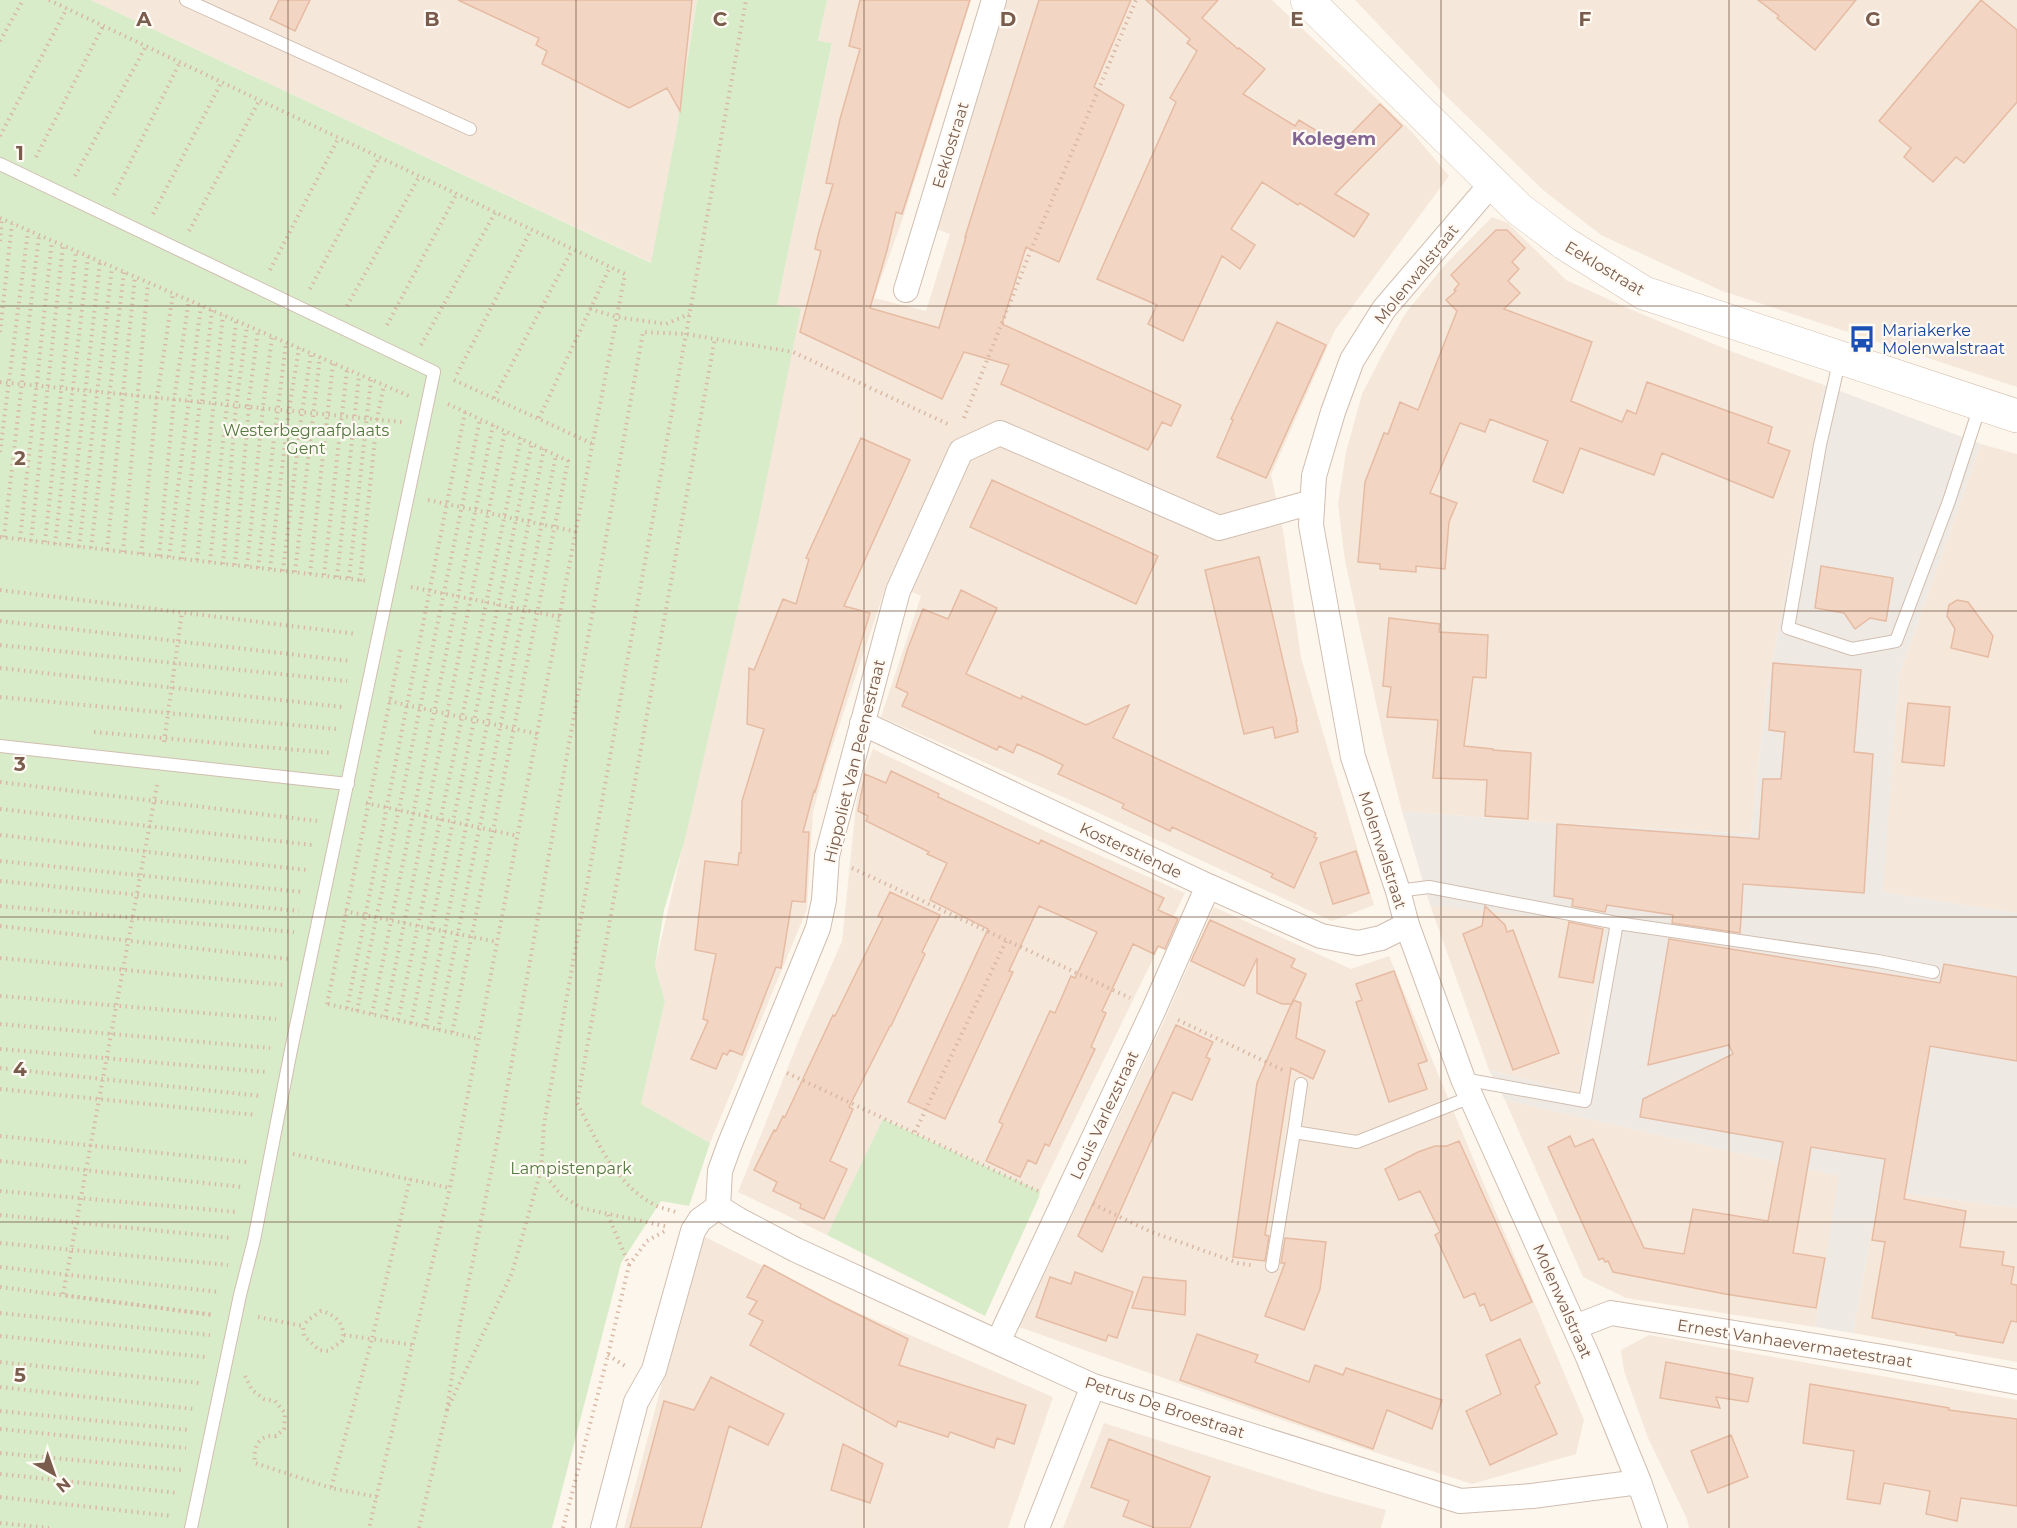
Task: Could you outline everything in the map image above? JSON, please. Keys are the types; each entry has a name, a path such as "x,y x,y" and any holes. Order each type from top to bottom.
{"street":[{"name":"Eeklostraat","path":"906,290 994,0"},
{"name":"Eeklostraat","path":"1307,0 1519,209 1563,243 1644,293 2017,416"},
{"name":"Molenwalstraat","path":"1492,183 1384,309 1352,360 1333,412 1314,476 1311,525 1353,757 1398,891 1407,925 1467,1088 1575,1327 1639,1482 1655,1528"},
{"name":"Hippoliet Van Peenestraat","path":"603,1528 636,1402 654,1370 720,1171 818,928 824,900 827,856 898,591 965,438 1000,433 1219,528 1312,502"},
{"name":"Kosterstiende","path":"862,723 1208,886 1321,936 1358,943 1381,938 1407,925"},
{"name":"Louis Varlezstraat","path":"998,1342 1154,1009 1208,886"},
{"name":"Petrus De Broestraat","path":"703,1219 739,1220 796,1250 1093,1386 1460,1502 1532,1496 1639,1482"},
{"name":"Ernest Vanhaevermaetestraat","path":"1575,1327 1611,1313 1883,1357 2017,1382"},
{"path":"1037,1528 1093,1386"}],"lane":[{"path":"186,0 470,129"},
{"path":"0,164 434,372 333,847 254,1240 246,1267 192,1523"},
{"path":"1840,357 1820,445 1788,628 1852,649 1896,641 1949,501 1981,405"},
{"path":"0,746 348,784"},
{"path":"1398,891 1429,887 1617,923 1878,961 1933,972"},
{"path":"1294,1132 1357,1142 1467,1088 1585,1101 1617,923"},
{"path":"1272,1266 1301,1084"}],"path":[{"path":"0,41 23,0"},
{"path":"49,0 179,64 625,274 450,1188 369,1528"},
{"path":"447,1410 512,1273 541,1170 544,1124 746,0"},
{"path":"419,1528 447,1410 459,1329 500,1128 643,332 686,334 792,352 965,438 1033,244 1136,0"},
{"path":"0,136 67,8"},
{"path":"26,177 103,26"},
{"path":"64,195 146,46"},
{"path":"104,215 179,64"},
{"path":"143,233 221,83"},
{"path":"179,250 259,102"},
{"path":"260,289 338,139"},
{"path":"300,308 379,158"},
{"path":"337,326 419,177"},
{"path":"377,344 456,195"},
{"path":"412,361 495,213"},
{"path":"0,241 1,219 359,376 429,400 451,405 568,460 452,1033"},
{"path":"0,332 12,224"},
{"path":"453,380 531,230"},
{"path":"0,452 28,231"},
{"path":"39,236 2,537 390,583 560,617"},
{"path":"20,539 52,241"},
{"path":"31,541 63,246"},
{"path":"494,398 572,250"},
{"path":"45,542 76,251"},
{"path":"55,544 88,257"},
{"path":"68,545 100,262"},
{"path":"79,546 112,267"},
{"path":"538,418 610,267"},
{"path":"91,548 124,272"},
{"path":"107,550 135,277"},
{"path":"123,552 148,283"},
{"path":"141,554 157,397 173,294"},
{"path":"159,556 174,399 189,300"},
{"path":"169,557 201,306"},
{"path":"590,309 617,317 666,324 689,314"},
{"path":"182,559 212,310"},
{"path":"197,560 223,315"},
{"path":"210,562 236,321"},
{"path":"223,564 236,405 247,326"},
{"path":"235,565 258,331"},
{"path":"247,566 272,337"},
{"path":"703,1219 654,1205 629,1187 609,1164 577,1103 715,338"},
{"path":"258,568 286,343"},
{"path":"270,569 289,410 299,348"},
{"path":"283,571 311,354"},
{"path":"295,572 320,357"},
{"path":"310,574 333,363"},
{"path":"324,575 347,370"},
{"path":"434,372 593,444"},
{"path":"337,577 359,376"},
{"path":"349,578 371,380"},
{"path":"0,382 423,423"},
{"path":"360,581 377,419 384,385"},
{"path":"449,416 451,405"},
{"path":"346,1008 465,412"},
{"path":"357,1011 480,419"},
{"path":"372,1014 493,425"},
{"path":"385,1017 505,431"},
{"path":"398,1020 521,438"},
{"path":"411,1023 532,443"},
{"path":"425,1026 544,449"},
{"path":"438,1030 556,455"},
{"path":"431,501 433,490"},
{"path":"408,496 577,532"},
{"path":"413,588 415,577"},
{"path":"0,590 379,636"},
{"path":"182,612 161,764 63,1295 236,1315"},
{"path":"0,621 373,664"},
{"path":"0,645 175,663 368,690 390,702 538,734"},
{"path":"327,1004 401,645"},
{"path":"0,668 363,710"},
{"path":"0,696 358,731"},
{"path":"88,731 353,755"},
{"path":"0,782 339,823"},
{"path":"345,798 518,836"},
{"path":"0,808 333,847"},
{"path":"0,835 329,872"},
{"path":"0,861 325,894"},
{"path":"0,881 346,912 472,935 497,942"},
{"path":"883,884 1299,1078 1301,1084"},
{"path":"0,906 316,934"},
{"path":"0,927 310,961"},
{"path":"915,1132 1006,941"},
{"path":"0,958 123,969 304,993 327,1004 479,1039"},
{"path":"0,996 298,1021"},
{"path":"0,1024 291,1050"},
{"path":"0,1049 287,1073"},
{"path":"764,1062 1065,1198 1238,1263 1272,1266"},
{"path":"0,1068 282,1098"},
{"path":"0,1089 278,1117"},
{"path":"0,1136 269,1164"},
{"path":"272,1149 450,1188"},
{"path":"0,1161 264,1190"},
{"path":"541,1170 562,1196 581,1208 608,1214 703,1219"},
{"path":"331,1488 372,1339 410,1179"},
{"path":"0,1191 259,1214"},
{"path":"608,1214 628,1265"},
{"path":"0,1215 254,1240"},
{"path":"563,1528 608,1355 628,1265 647,1241 664,1231 703,1219"},
{"path":"0,1244 246,1267"},
{"path":"0,1267 240,1295"},
{"path":"0,1287 236,1315 303,1326"},
{"path":"321,1311 331,1314 340,1321 344,1335 342,1341 328,1351 319,1350 304,1336 303,1326 321,1311"},
{"path":"0,1314 231,1337"},
{"path":"344,1335 413,1345"},
{"path":"0,1336 226,1359"},
{"path":"0,1362 221,1386"},
{"path":"243,1371 252,1390 264,1399 275,1401 285,1413 284,1429 276,1436 268,1435 261,1438 254,1450 255,1463 331,1488 377,1497"},
{"path":"0,1387 216,1411"},
{"path":"0,1410 211,1433"},
{"path":"0,1429 207,1450"},
{"path":"0,1453 203,1472"},
{"path":"0,1474 198,1496"},
{"path":"0,1497 192,1523"},
{"path":"0,1523 49,1528"}],"shaded area":[{"path":"91,0 697,0 652,263"},
{"path":"827,0 971,0 903,218 874,298 926,311 950,234 936,229 1005,0 1272,0 1412,132 1449,176 1335,330 1271,475 1283,530 1301,658 1374,905 1332,921 1086,807 881,717 921,596 887,583 825,768 813,812 807,909 710,1143 641,1104 665,1001 655,966 759,518 800,309 777,305 832,44 818,42"},
{"path":"1355,0 2017,0 2017,387 1722,291 1601,235 1543,190 1446,96"},
{"path":"1492,217 1508,223 1566,280 1733,352 1824,385 1766,696 1751,834 1554,823 1402,811 1345,561 1338,504 1346,452 1362,394 1383,353 1405,314 1443,267"},
{"path":"1824,385 1981,444 1899,676 1883,892 2017,913 2017,1208 1879,1190 1853,1333 1815,1327 1839,1176 1505,1100 1489,1070 1578,1093 1606,924 1430,905 1402,811 1554,823 1751,834 1766,696"},
{"path":"1981,444 2017,454 2017,913 1882,892 1899,676"},
{"path":"873,749 1044,831 1185,893 1040,1191 884,1119 827,1235 738,1192 798,1042 842,941 856,805 860,782"},
{"path":"1456,903 1606,924 1578,1093 1489,1070 1430,905"},
{"path":"1214,907 1351,969 1389,956 1584,1420 1576,1454 1472,1484 1368,1450 1019,1327 1165,1019"},
{"path":"1505,1100 1840,1176 1815,1327 1626,1298 1583,1277"},
{"path":"1879,1190 2017,1208 2017,1362 1853,1333"},
{"path":"701,1235 852,1310 1053,1397 1008,1528 624,1528"},
{"path":"1649,1335 2017,1400 2017,1528 1689,1528 1687,1519 1648,1438 1624,1371 1621,1350"},
{"path":"1104,1423 1324,1493 1386,1510 1381,1528 1063,1528"}],"green space":[{"name":"Westerbegraafplaats Gent","path":"0,0 91,0 651,263 676,133 697,0 827,0 818,41 832,43 777,305 801,308 759,518 685,839 664,910 655,966 665,1001 641,1104 710,1143 689,1206 661,1201 621,1263 552,1528 0,1528"},
{"path":"883,1119 1040,1191 985,1316 827,1235"}],"building":[{"path":"279,0 310,0 295,31 270,19"},
{"path":"458,0 692,0 680,111 667,88 629,108 542,64 547,51 536,45 539,38"},
{"path":"860,0 970,0 902,214 896,212 870,308 939,328 1039,0 1131,0 1094,87 1124,105 1059,262 1026,247 1002,324 1181,405 1171,426 1162,422 1148,450 1001,384 1009,365 964,352 942,399 800,332 821,251 815,249 818,235 833,184 826,183 840,119 860,49 849,46"},
{"path":"1146,0 1218,0 1202,18 1265,69 1243,94 1295,126 1299,120 1340,145 1380,104 1402,126 1335,194 1369,214 1354,237 1262,182 1231,229 1255,245 1240,269 1222,256 1183,341 1148,324 1157,305 1097,279 1176,102 1170,98 1197,51 1187,43 1190,39"},
{"path":"1758,0 1856,0 1815,50 1777,18 1779,16"},
{"path":"1981,0 2017,30 2017,102 1964,163 1956,157 1933,182 1904,157 1911,148 1879,121"},
{"path":"1496,230 1507,230 1525,248 1512,262 1519,269 1508,281 1520,293 1504,309 1592,342 1571,401 1622,422 1627,410 1636,414 1647,382 1772,427 1768,443 1790,451 1773,498 1662,453 1654,475 1580,448 1563,493 1533,481 1548,441 1490,419 1485,432 1460,423 1430,493 1457,503 1449,522 1445,569 1416,566 1416,572 1380,569 1380,564 1358,562 1365,482 1384,433 1388,434 1400,402 1418,410 1457,311 1446,300 1456,291 1454,290 1459,284 1451,275"},
{"path":"1277,322 1326,345 1266,478 1217,457 1233,420 1231,419"},
{"path":"861,438 910,460 844,606 870,613 803,832 809,832 805,902 792,901 781,968 776,967 742,1055 730,1050 727,1055 723,1053 716,1069 691,1059 708,1021 703,1019 716,954 695,950 705,861 738,865 739,853 741,853 742,801 764,729 747,724 749,668 754,670 783,599 796,604 809,559 806,558"},
{"path":"992,480 1158,556 1136,604 970,527"},
{"path":"1259,557 1298,732 1275,738 1273,727 1244,734 1205,570"},
{"path":"1821,566 1893,578 1886,621 1870,618 1855,629 1844,613 1815,608"},
{"path":"961,590 997,608 966,674 1086,725 1129,705 1113,738 1316,833 1314,837 1317,838 1294,888 1271,877 1273,874 1172,827 1170,831 1122,808 1124,804 1058,774 1063,765 1040,754 1017,744 1013,753 999,746 997,750 902,706 908,693 896,687 923,609 948,619"},
{"path":"1957,600 1968,602 1993,636 1988,657 1951,648 1955,629 1947,616 1949,605"},
{"path":"1389,618 1440,624 1439,632 1488,635 1486,678 1473,677 1464,746 1531,753 1528,819 1485,816 1487,780 1433,778 1438,720 1387,717 1391,687 1383,686"},
{"path":"1773,663 1861,670 1854,752 1873,754 1864,893 1743,884 1740,933 1672,923 1673,915 1607,905 1605,912 1572,906 1573,899 1554,896 1557,824 1759,839 1763,779 1781,779 1785,732 1769,730"},
{"path":"1908,703 1950,707 1944,766 1902,762"},
{"path":"891,771 939,794 938,797 1039,844 1041,840 1164,898 1158,910 1178,919 1165,949 1158,946 1154,954 1133,944 1102,1011 1106,1013 1091,1047 1095,1049 1049,1146 1045,1144 1036,1164 1028,1160 1020,1177 986,1161 1003,1124 999,1122 1050,1011 1055,1013 1071,976 1075,978 1097,932 1039,906 1009,971 1013,972 945,1119 908,1102 988,929 930,900 947,863 866,821 868,816 858,811 865,774 886,783"},
{"path":"1356,851 1369,893 1333,904 1320,863"},
{"path":"890,892 940,915 922,952 925,954 891,1026 849,1107 853,1109 830,1161 847,1169 824,1219 800,1208 801,1204 773,1191 777,1182 754,1170 774,1130 776,1131 783,1116 785,1117 833,1015 835,1016 883,918 878,916"},
{"path":"1485,906 1505,925 1507,932 1513,930 1559,1053 1513,1070 1463,934 1482,926"},
{"path":"1210,920 1295,959 1291,967 1306,974 1292,1004 1282,1004 1257,993 1257,958 1244,986 1191,961"},
{"path":"1569,922 1603,929 1593,983 1559,977"},
{"path":"1669,939 1940,983 1944,964 2017,977 2017,1061 1930,1046 1904,1199 1966,1211 1960,1247 2004,1252 2002,1265 2014,1267 2011,1284 2017,1285 2017,1322 2011,1321 2003,1343 1872,1318 1885,1242 1872,1240 1885,1159 1811,1147 1793,1253 1825,1258 1816,1308 1725,1294 1613,1272 1608,1261 1605,1262 1603,1258 1599,1260 1548,1147 1570,1136 1575,1147 1593,1139 1644,1248 1684,1254 1693,1209 1768,1221 1783,1142 1640,1117 1643,1099 1733,1054 1729,1045 1648,1065"},
{"path":"1394,971 1427,1061 1418,1064 1427,1089 1389,1102 1356,1002 1362,1000 1356,984"},
{"path":"1293,1000 1301,1003 1296,1038 1325,1051 1313,1079 1291,1068 1265,1235 1269,1236 1265,1261 1233,1257 1257,1083"},
{"path":"1176,1025 1213,1042 1206,1057 1210,1059 1192,1100 1173,1092 1102,1252 1078,1236"},
{"path":"1459,1141 1532,1302 1491,1321 1484,1304 1480,1306 1475,1293 1464,1298 1435,1235 1440,1232 1420,1191 1399,1200 1385,1169 1418,1152"},
{"path":"1285,1238 1326,1242 1320,1289 1304,1330 1265,1316 1285,1263 1281,1263"},
{"path":"764,1265 908,1339 899,1365 1026,1405 1014,1444 997,1438 994,1448 950,1432 948,1437 898,1421 896,1427 750,1345 763,1321 749,1314 757,1301 747,1297"},
{"path":"1075,1272 1133,1292 1117,1338 1108,1335 1106,1341 1036,1317 1050,1277 1071,1284"},
{"path":"1143,1277 1186,1281 1185,1315 1132,1308"},
{"path":"1197,1334 1258,1355 1255,1362 1309,1382 1315,1365 1343,1375 1346,1368 1442,1400 1432,1429 1387,1410 1373,1449 1180,1380"},
{"path":"1520,1339 1540,1383 1535,1386 1557,1434 1490,1465 1466,1411 1501,1394 1486,1355"},
{"path":"1666,1362 1753,1378 1748,1402 1716,1397 1720,1408 1660,1398"},
{"path":"711,1377 784,1414 768,1445 729,1426 701,1528 630,1528 664,1401 694,1410"},
{"path":"1810,1384 1949,1408 1949,1410 2017,1419 2017,1506 1961,1498 1957,1521 1926,1514 1930,1491 1884,1483 1880,1504 1847,1499 1854,1451 1803,1443"},
{"path":"1731,1435 1748,1477 1708,1493 1691,1451"},
{"path":"1109,1439 1210,1477 1190,1528 1155,1528 1123,1516 1129,1501 1091,1487"},
{"path":"843,1444 883,1464 870,1503 831,1490"}],"place":[{"name":"Mariakerke Molenwalstraat","path":"1862,339"}],"district":[{"name":"Kolegem","path":"1334,139"}],"park label":[{"name":"Lampistenpark","path":"571,1168"}]}
